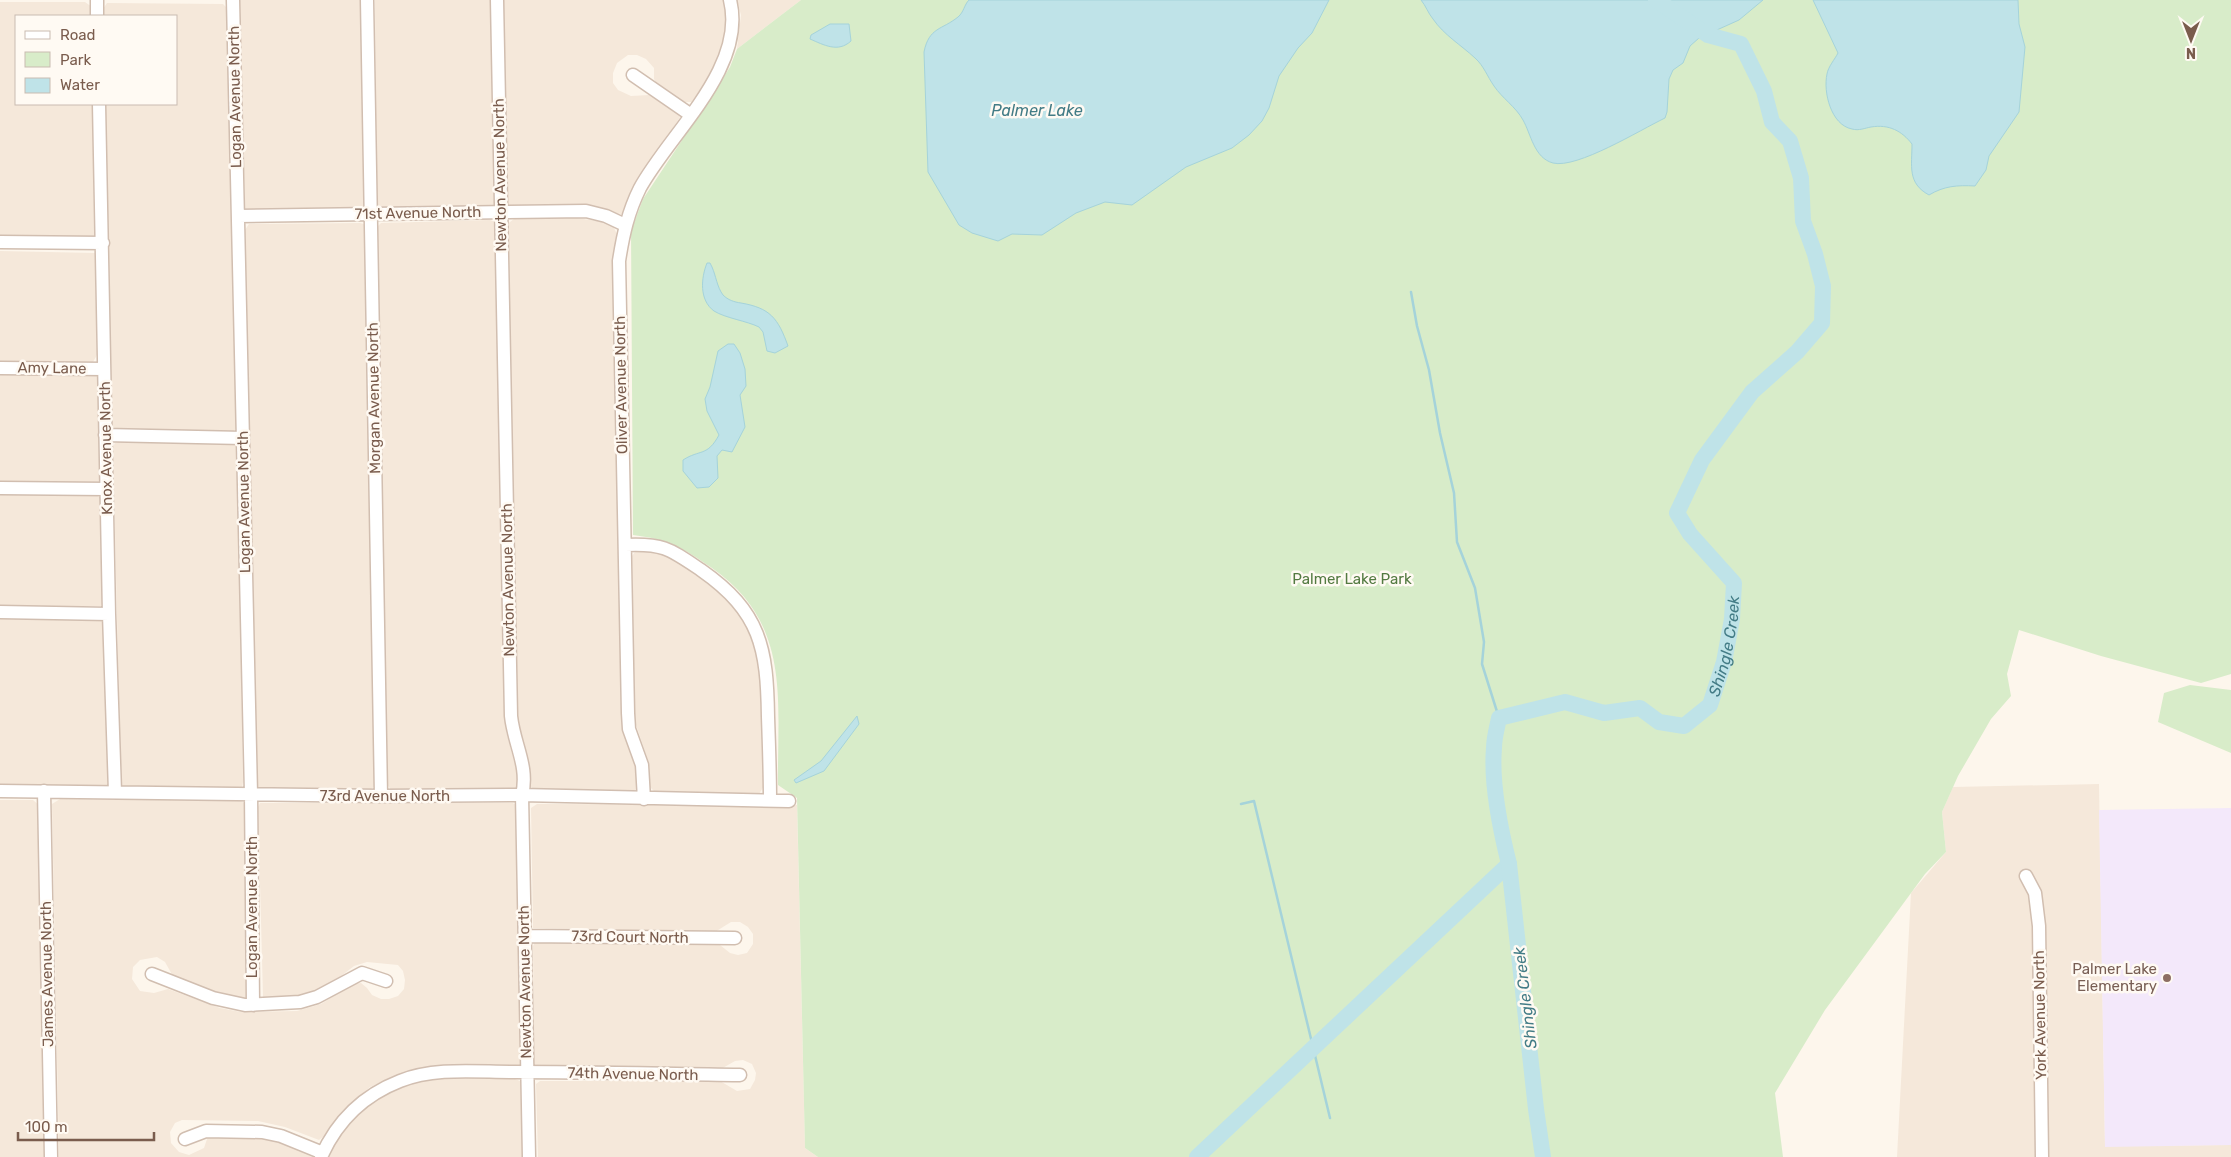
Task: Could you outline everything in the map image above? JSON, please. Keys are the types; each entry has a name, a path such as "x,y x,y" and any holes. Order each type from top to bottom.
{"street":[{"path":"97,0 98,15"},
{"name":"Logan Avenue North","path":"233,0 251,794 253,1005"},
{"name":"Morgan Avenue North","path":"366,0 381,796"},
{"name":"Newton Avenue North","path":"497,0 511,716 516,746 525,768 522,796 528,1157"},
{"name":"Oliver Avenue North","path":"644,799 642,765 629,729 619,261 625,225 641,187 691,115 717,74 729,49 733,23 730,0"},
{"path":"633,75 691,115"},
{"name":"Knox Avenue North","path":"100,105 106,489 115,792"},
{"name":"71st Avenue North","path":"238,216 586,211 606,216 625,225"},
{"path":"0,242 103,243"},
{"name":"Amy Lane","path":"0,368 104,369"},
{"path":"105,435 242,438"},
{"path":"0,488 106,489"},
{"path":"625,545 658,545 671,549 716,581 733,596 747,615 758,635 765,657 768,680 770,800"},
{"path":"0,612 109,614"},
{"name":"73rd Avenue North","path":"0,791 522,796 789,801"},
{"name":"James Avenue North","path":"44,791 51,1157"},
{"name":"York Avenue North","path":"2026,876 2034,893 2039,926 2042,1157"},
{"name":"73rd Court North","path":"525,936 735,938"},
{"path":"152,974 228,1003 253,1005 300,1002 317,997 362,974 386,981"},
{"name":"74th Avenue North","path":"322,1155 346,1118 362,1102 381,1089 402,1080 424,1074 448,1072 527,1072 740,1075"},
{"path":"185,1139 206,1131 262,1132 281,1136 322,1155"}],"shaded area":[{"path":"240,0 363,0 366,205 364,209 249,212 245,209"},
{"path":"375,0 492,0 496,203 491,208 377,208"},
{"path":"503,0 724,0 727,27 719,60 692,102 685,102 658,86 654,79 654,68 646,59 637,55 628,55 617,63 613,73 613,83 618,90 631,96 649,95 678,112 680,117 632,193 623,214 509,206 507,202"},
{"path":"737,0 801,0 737,49 741,15"},
{"path":"0,2 85,2 92,7 92,15 15,15 15,105 93,105 94,238 0,240"},
{"path":"107,3 223,4 230,11 237,428 231,433 114,431 111,428 105,105 178,105 178,15 103,15 103,9"},
{"path":"576,218 598,221 613,226 618,236 615,267 622,715 637,769 637,788 633,793 534,790 530,786 530,771 517,727 506,225 514,219"},
{"path":"490,220 495,222 506,731 520,784 516,790 392,791 386,783 377,227 381,223"},
{"path":"249,224 364,224 365,228 376,785 369,791 259,789 256,786 245,230"},
{"path":"0,251 95,253 97,355 93,362 0,362"},
{"path":"0,372 98,375 100,482 0,483"},
{"path":"115,443 234,443 238,447 242,788 235,790 127,788 121,785 113,447"},
{"path":"0,495 94,495 100,497 102,500 103,603 101,606 0,606"},
{"path":"643,550 659,551 686,567 733,604 751,635 762,665 764,786 759,794 656,793 650,787 649,763 635,722 632,556 635,552"},
{"path":"0,618 104,620 108,786 0,787"},
{"path":"2099,784 2105,1146 2231,1145 2231,1157 1897,1157 1911,893 1946,852 1942,812 1953,787"},
{"path":"60,799 241,801 244,803 246,998 240,1000 174,978 165,962 157,957 140,960 133,967 132,979 140,991 154,993 168,989 220,1008 241,1012 297,1011 321,1004 353,984 361,983 372,995 381,999 389,999 398,996 404,989 405,980 403,971 398,965 367,962 354,966 336,980 306,997 267,999 263,997 258,807 260,803 513,803 517,806 521,1066 424,1067 397,1075 370,1087 343,1111 319,1140 285,1127 258,1121 182,1120 175,1123 170,1132 171,1143 179,1152 189,1155 204,1148 208,1136 262,1135 311,1152 313,1157 59,1157 52,804"},
{"path":"0,800 33,800 40,806 47,1157 0,1157"},
{"path":"537,804 797,805 805,1148 818,1157 538,1157 536,1084 540,1081 720,1081 737,1091 750,1089 755,1080 756,1073 752,1064 743,1060 735,1061 721,1069 536,1067 534,1063 533,946 535,942 720,945 730,953 738,955 747,953 753,944 753,934 748,927 740,922 731,922 715,932 533,928 531,808"},
{"name":"Palmer Lake Elementary","path":"2231,808 2231,1145 2105,1147 2099,810"},
{"path":"442,1078 515,1079 520,1081 523,1084 525,1157 328,1157 334,1141 360,1110 386,1093 418,1080"}],"green space":[{"name":"Palmer Lake Park","path":"801,0 2231,0 2231,674 2201,683 2101,656 2019,630 2007,674 2011,696 1991,719 1958,776 1942,812 1946,852 1925,874 1825,1010 1775,1093 1783,1157 818,1157 805,1148 797,798 778,785 778,693 775,665 768,639 756,613 738,590 712,568 667,542 633,535 631,231 643,199 730,67 737,49"},
{"path":"2190,685 2231,690 2231,753 2158,722 2164,693"}],"water":[{"name":"Palmer Lake","path":"969,0 1329,0 1312,33 1298,48 1279,76 1269,108 1262,121 1249,135 1232,148 1186,167 1132,205 1105,202 1076,213 1042,235 1012,234 998,241 972,233 959,225 928,172 924,52 926,44 933,33 958,17"},
{"path":"1421,0 1763,0 1739,20 1699,38 1690,46 1683,63 1673,70 1669,79 1665,118 1592,155 1564,163 1553,163 1541,156 1537,151 1520,115 1497,90 1481,64 1437,25"},
{"path":"1813,0 2018,0 2019,24 2025,47 2019,112 1989,156 1986,170 1975,186 1951,187 1929,195 1917,185 1914,179 1912,173 1912,144 1904,135 1889,128 1878,126 1860,130 1852,129 1839,121 1830,107 1826,90 1827,74 1838,53"},
{"path":"830,24 849,24 851,41 841,47 831,47 810,39 811,35"},
{"path":"707,263 710,263 712,267 719,289 723,295 736,302 766,311 781,328 788,346 775,353 767,351 763,332 759,327 730,318 714,311 709,306 703,288 703,275"},
{"path":"728,344 734,344 740,353 745,369 746,386 740,395 745,427 732,452 722,450 717,456 718,478 709,487 697,488 683,471 683,460 707,450 719,435 707,411 705,399 710,387 718,351"},
{"path":"857,716 859,724 824,771 796,783 794,780 821,761"}],"waterway":[{"name":"Shingle Creek","path":"1543,1157 1509,864 1495,791 1493,761 1499,718 1565,702 1604,713 1640,708 1659,722 1684,726 1710,705 1724,662 1732,619 1734,583 1690,534 1677,513 1702,460 1752,392 1797,352 1822,323 1823,286 1815,254 1803,221 1801,178 1790,141 1772,122 1764,91 1741,44 1708,35 1656,0"},
{"path":"1411,292 1454,493 1457,542 1475,588 1484,642 1482,664 1499,718"},
{"path":"1241,804 1254,801 1330,1118"},
{"path":"1197,1157 1509,864"}],"place":[{"name":"Palmer Lake Elementary","path":"2167,978"}]}
